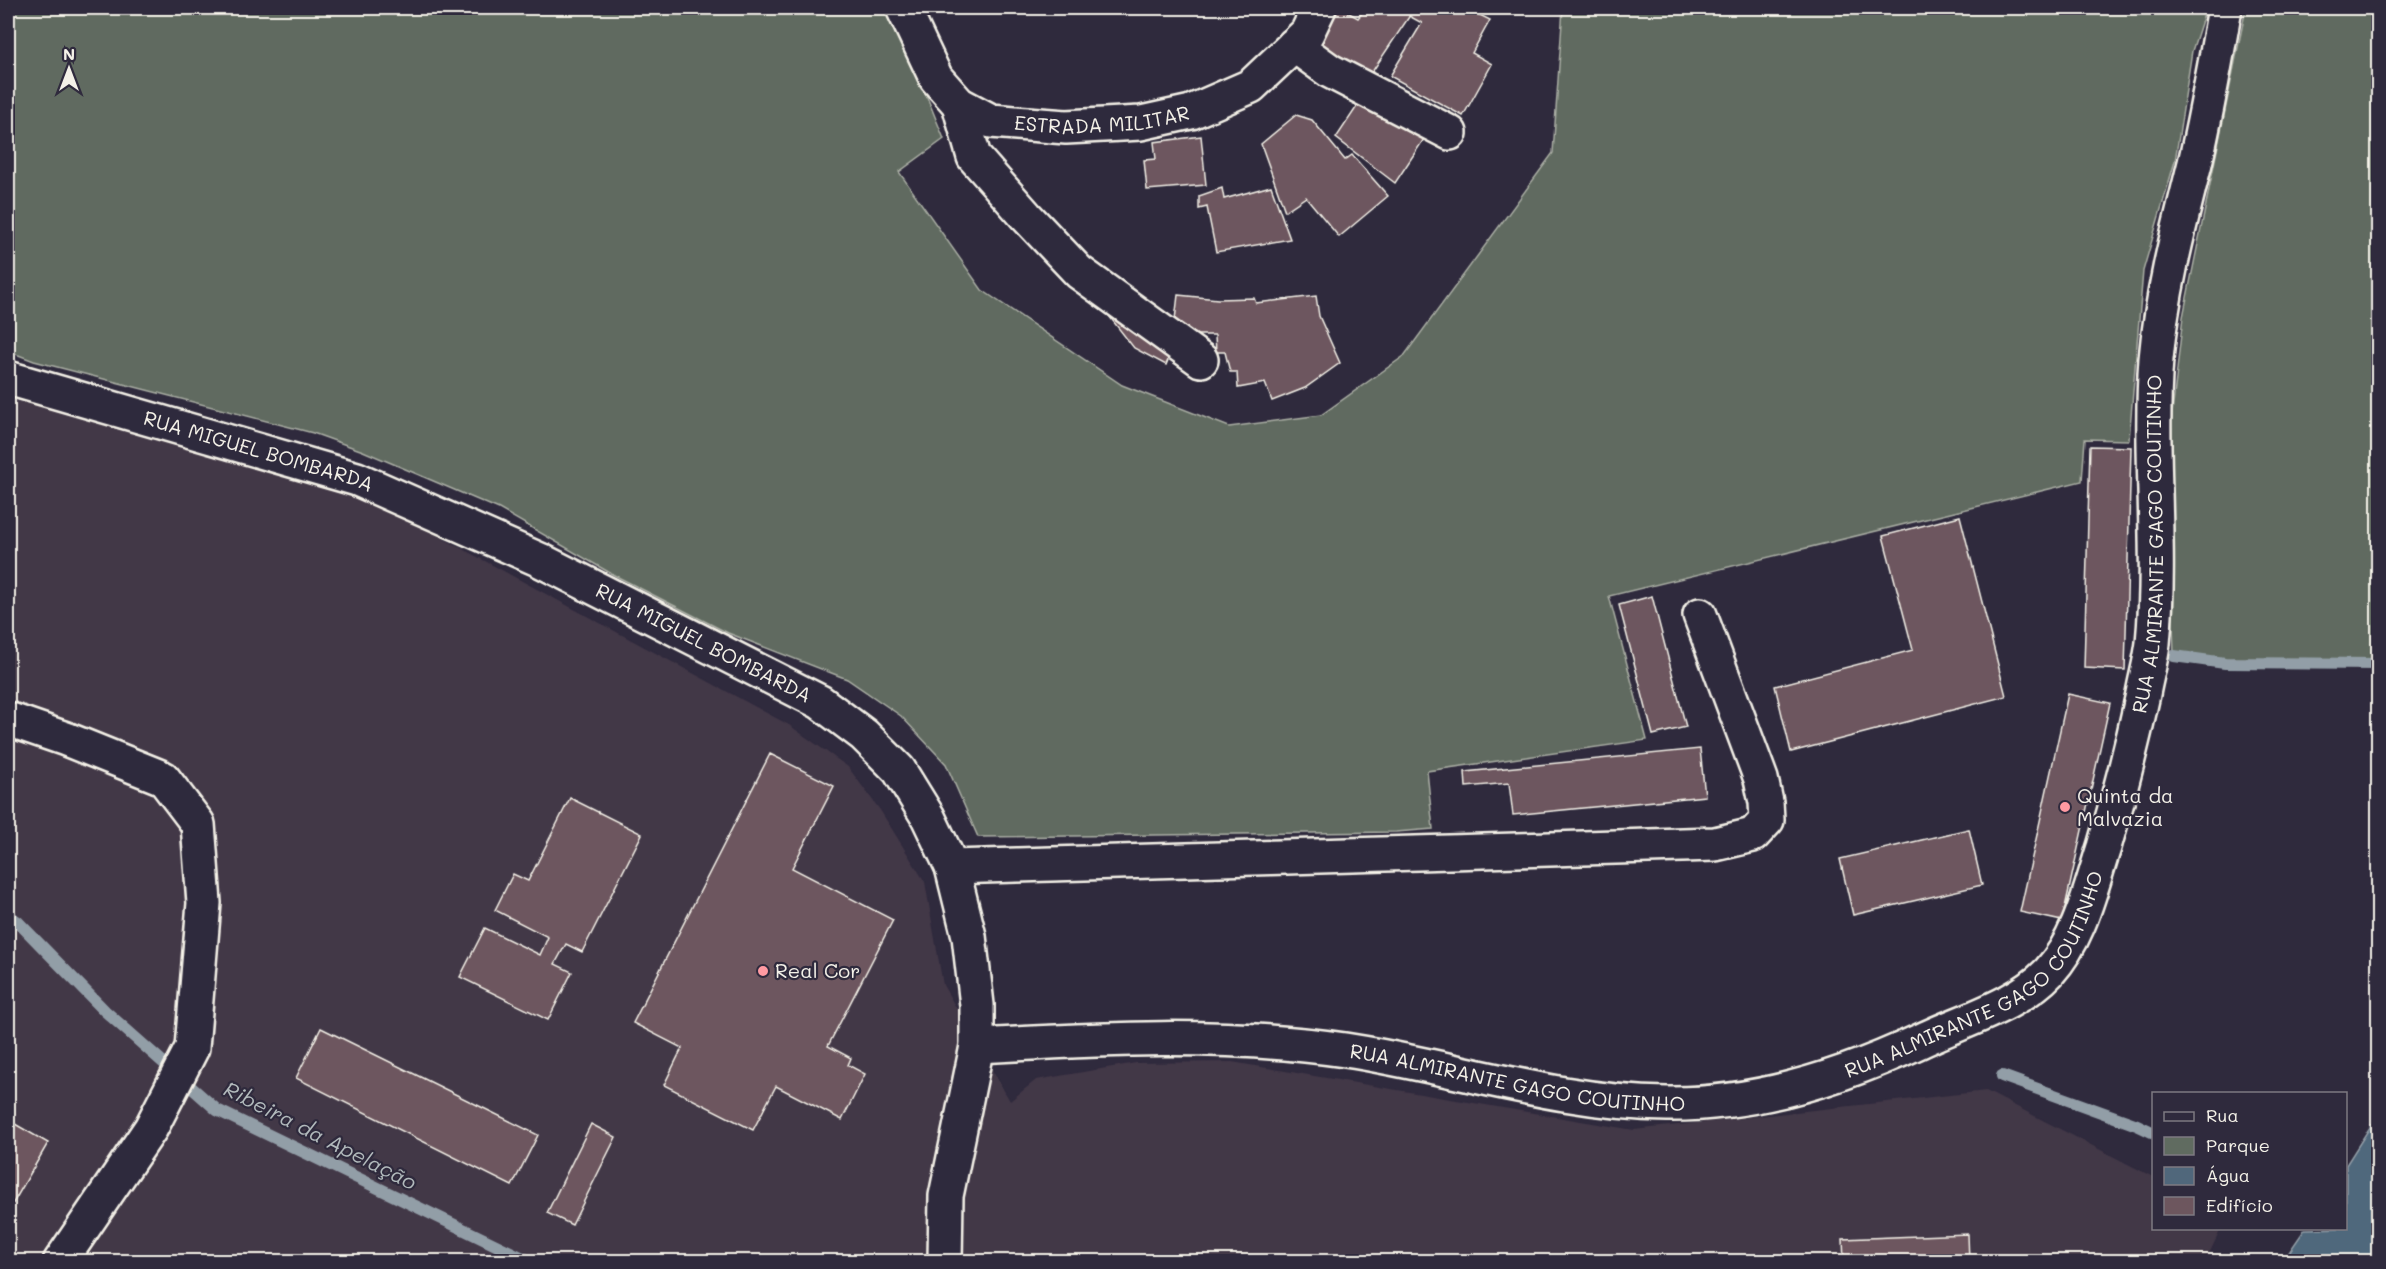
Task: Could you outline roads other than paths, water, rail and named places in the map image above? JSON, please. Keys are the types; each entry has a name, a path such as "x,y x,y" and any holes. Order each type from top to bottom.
{"street":[{"name":"ESTRADA MILITAR","path":"903,8 936,78 959,104 991,121 1066,127 1141,123 1191,112 1251,86 1306,33 1319,8"},
{"name":"RUA ALMIRANTE GAGO COUTINHO","path":"977,1046 1132,1039 1220,1038 1284,1042 1402,1060 1548,1091 1630,1102 1697,1104 1742,1098 1820,1081 1854,1070 1977,1016 2039,981 2060,957 2083,913 2108,835 2134,738 2153,646 2157,564 2156,363 2161,314 2178,229 2196,157 2225,8"},
{"path":"1294,45 1330,72 1450,133"},
{"path":"959,104 974,157 1026,216 1079,272 1201,360"},
{"name":"RUA MIGUEL BOMBARDA","path":"8,378 357,479 540,560 820,702 864,735 899,770 928,816 952,867 969,936 977,1005 977,1046 946,1196 945,1262"},
{"path":"952,867 1715,844 1753,835 1767,820 1761,780 1700,615"},
{"path":"8,719 66,739 163,778 198,824 204,903 192,1048 151,1128 60,1262"}],"water":[{"path":"2378,1117 2378,1261 2283,1261 2304,1230 2347,1230 2347,1163"}],"waterway":[{"path":"2174,656 2225,663 2378,664"},
{"name":"Ribeira da Apelação","path":"8,915 18,922 105,1011 217,1110 531,1262"},
{"path":"2002,1076 2152,1132"}],"place":[{"name":"Quinta da Malvazia","path":"2065,807"},
{"name":"Real Cor","path":"763,971"}]}
